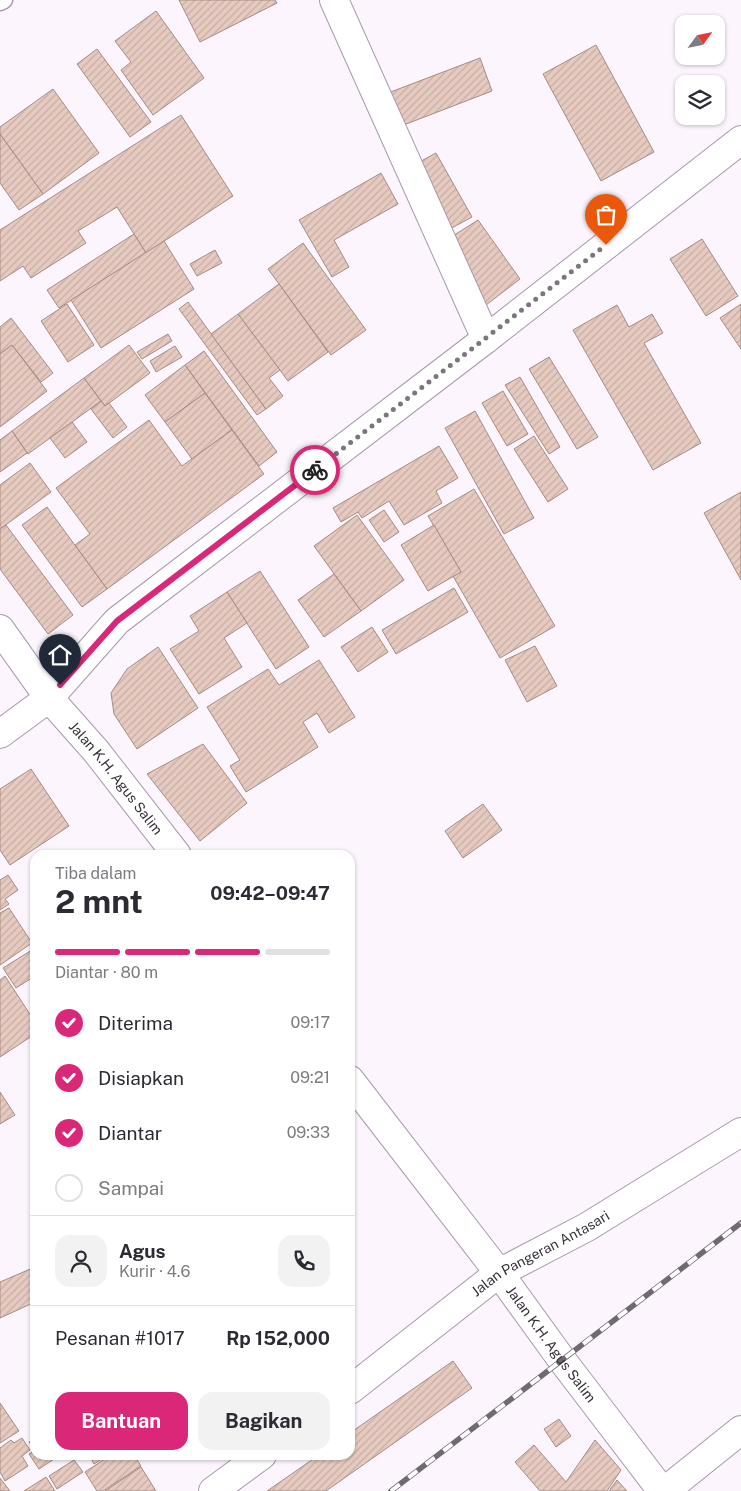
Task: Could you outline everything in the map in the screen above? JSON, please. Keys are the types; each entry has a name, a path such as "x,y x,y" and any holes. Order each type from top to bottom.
{"street":[{"path":"334,0 486,339"},
{"path":"0,734 49,698 117,621 486,339 741,140"},
{"name":"Jalan K.H. Agus Salim","path":"0,629 49,698 96,751 173,850"},
{"name":"Jalan K.H. Agus Salim","path":"355,1087 499,1274 562,1360 664,1491"},
{"name":"Jalan Pangeran Antasari","path":"355,1386 499,1274 587,1227 741,1132"},
{"path":"664,1491 741,1430"},
{"path":"213,1491 255,1460"}],"lane":[{"path":"0,2 4,0"}],"building":[{"path":"179,0 275,0 277,3 200,42"},
{"path":"156,11 204,78 153,115 121,70 131,62 115,41"},
{"path":"596,45 654,152 601,181 543,74"},
{"path":"97,49 151,122 130,137 77,64"},
{"path":"480,58 492,91 401,126 388,93"},
{"path":"53,89 99,153 43,194 0,134 0,127"},
{"path":"181,115 233,196 146,253 117,207 78,231 86,243 31,278 23,266 0,281 0,230"},
{"path":"0,134 43,194 19,210 0,183"},
{"path":"436,153 472,217 448,230 412,166"},
{"path":"381,173 398,204 334,240 349,267 332,277 299,220"},
{"path":"478,220 520,279 486,305 448,239"},
{"path":"134,234 146,253 59,308 47,290"},
{"path":"702,239 738,296 706,316 670,259"},
{"path":"164,241 194,289 101,348 71,300"},
{"path":"303,243 366,330 331,355 268,269"},
{"path":"215,250 222,263 197,276 190,264"},
{"path":"279,284 328,352 288,381 238,314"},
{"path":"188,302 266,409 257,415 179,309"},
{"path":"67,304 94,345 68,362 41,321"},
{"path":"741,304 741,349 720,318"},
{"path":"617,305 629,327 652,314 663,333 644,343 701,443 653,470 573,330"},
{"path":"238,314 280,370 269,378 283,396 266,409 211,334"},
{"path":"11,318 53,373 41,382 12,345 0,354 0,327"},
{"path":"168,334 172,341 142,359 137,352"},
{"path":"12,345 47,391 0,427 0,354"},
{"path":"129,345 150,373 105,406 84,378"},
{"path":"175,346 182,357 156,372 150,361"},
{"path":"204,351 277,452 259,466 185,365"},
{"path":"549,357 598,437 577,449 529,369"},
{"path":"185,365 205,393 165,422 145,395"},
{"path":"520,377 560,447 549,454 505,385"},
{"path":"84,378 101,401 28,454 12,431"},
{"path":"503,391 528,434 507,446 482,403"},
{"path":"205,393 232,430 192,459 165,422"},
{"path":"101,401 105,406 109,403 127,427 113,438 91,409"},
{"path":"475,411 534,518 504,534 445,428"},
{"path":"149,420 182,466 232,430 264,474 107,589 75,545 90,534 56,488"},
{"path":"72,422 87,442 65,458 50,438"},
{"path":"12,431 27,453 0,472 0,440"},
{"path":"534,436 568,489 548,502 514,449"},
{"path":"439,446 458,478 436,491 442,503 404,525 389,501 362,518 358,512 341,522 333,508"},
{"path":"30,463 51,492 0,529 0,485"},
{"path":"474,489 555,626 500,658 453,576 461,572 428,516"},
{"path":"741,492 741,580 704,513"},
{"path":"47,507 107,589 82,607 22,525"},
{"path":"384,510 399,532 384,542 369,520"},
{"path":"357,515 404,580 361,611 314,546"},
{"path":"6,525 73,615 48,634 0,569 0,529"},
{"path":"434,525 461,572 428,591 401,545"},
{"path":"260,571 309,647 276,669 227,592"},
{"path":"334,574 361,611 324,637 298,600"},
{"path":"454,588 468,612 396,654 382,630"},
{"path":"227,592 247,623 224,638 242,667 199,694 170,649 199,631 190,616"},
{"path":"372,627 388,652 358,672 341,647"},
{"path":"535,646 557,686 527,702 505,660"},
{"path":"158,647 198,708 137,749 114,714 111,693 127,669"},
{"path":"319,660 355,717 329,733 317,713 303,722 318,747 246,792 230,766 240,760 207,707 268,669 279,685"},
{"path":"203,744 247,803 200,841 147,774"},
{"path":"31,769 69,826 10,865 0,850 0,789"},
{"path":"483,804 502,830 463,858 445,831"},
{"path":"8,875 18,890 5,899 9,904 0,910 0,880"},
{"path":"9,908 30,940 30,944 0,965 0,913"},
{"path":"30,951 30,979 16,988 3,968"},
{"path":"5,976 30,1014 30,1037 0,1057 0,980"},
{"path":"0,1092 15,1115 0,1124"},
{"path":"30,1269 30,1304 0,1318 0,1282"},
{"path":"453,1361 472,1388 326,1491 267,1491 312,1460 355,1460 355,1430"},
{"path":"0,1403 19,1431 0,1443"},
{"path":"559,1419 571,1436 556,1447 544,1429"},
{"path":"22,1438 30,1450 22,1456 28,1466 5,1481 0,1472 0,1448 11,1440 14,1443"},
{"path":"595,1440 621,1470 607,1491 540,1491 515,1462 534,1445 566,1482"},
{"path":"33,1460 52,1460 39,1469"},
{"path":"74,1460 83,1472 57,1489 49,1476"},
{"path":"92,1460 100,1460 94,1464"},
{"path":"103,1460 137,1460 141,1466 103,1491 97,1491 85,1472"},
{"path":"141,1467 156,1491 105,1491"},
{"path":"46,1477 55,1491 24,1491"},
{"path":"0,1478 10,1491 0,1491"},
{"path":"617,1480 627,1491 609,1491"}],"railway":[{"path":"391,1491 741,1223"}],"way so far":[{"path":"315,470 606,245"}],"route":[{"path":"60,685 117,621 315,470"}]}
